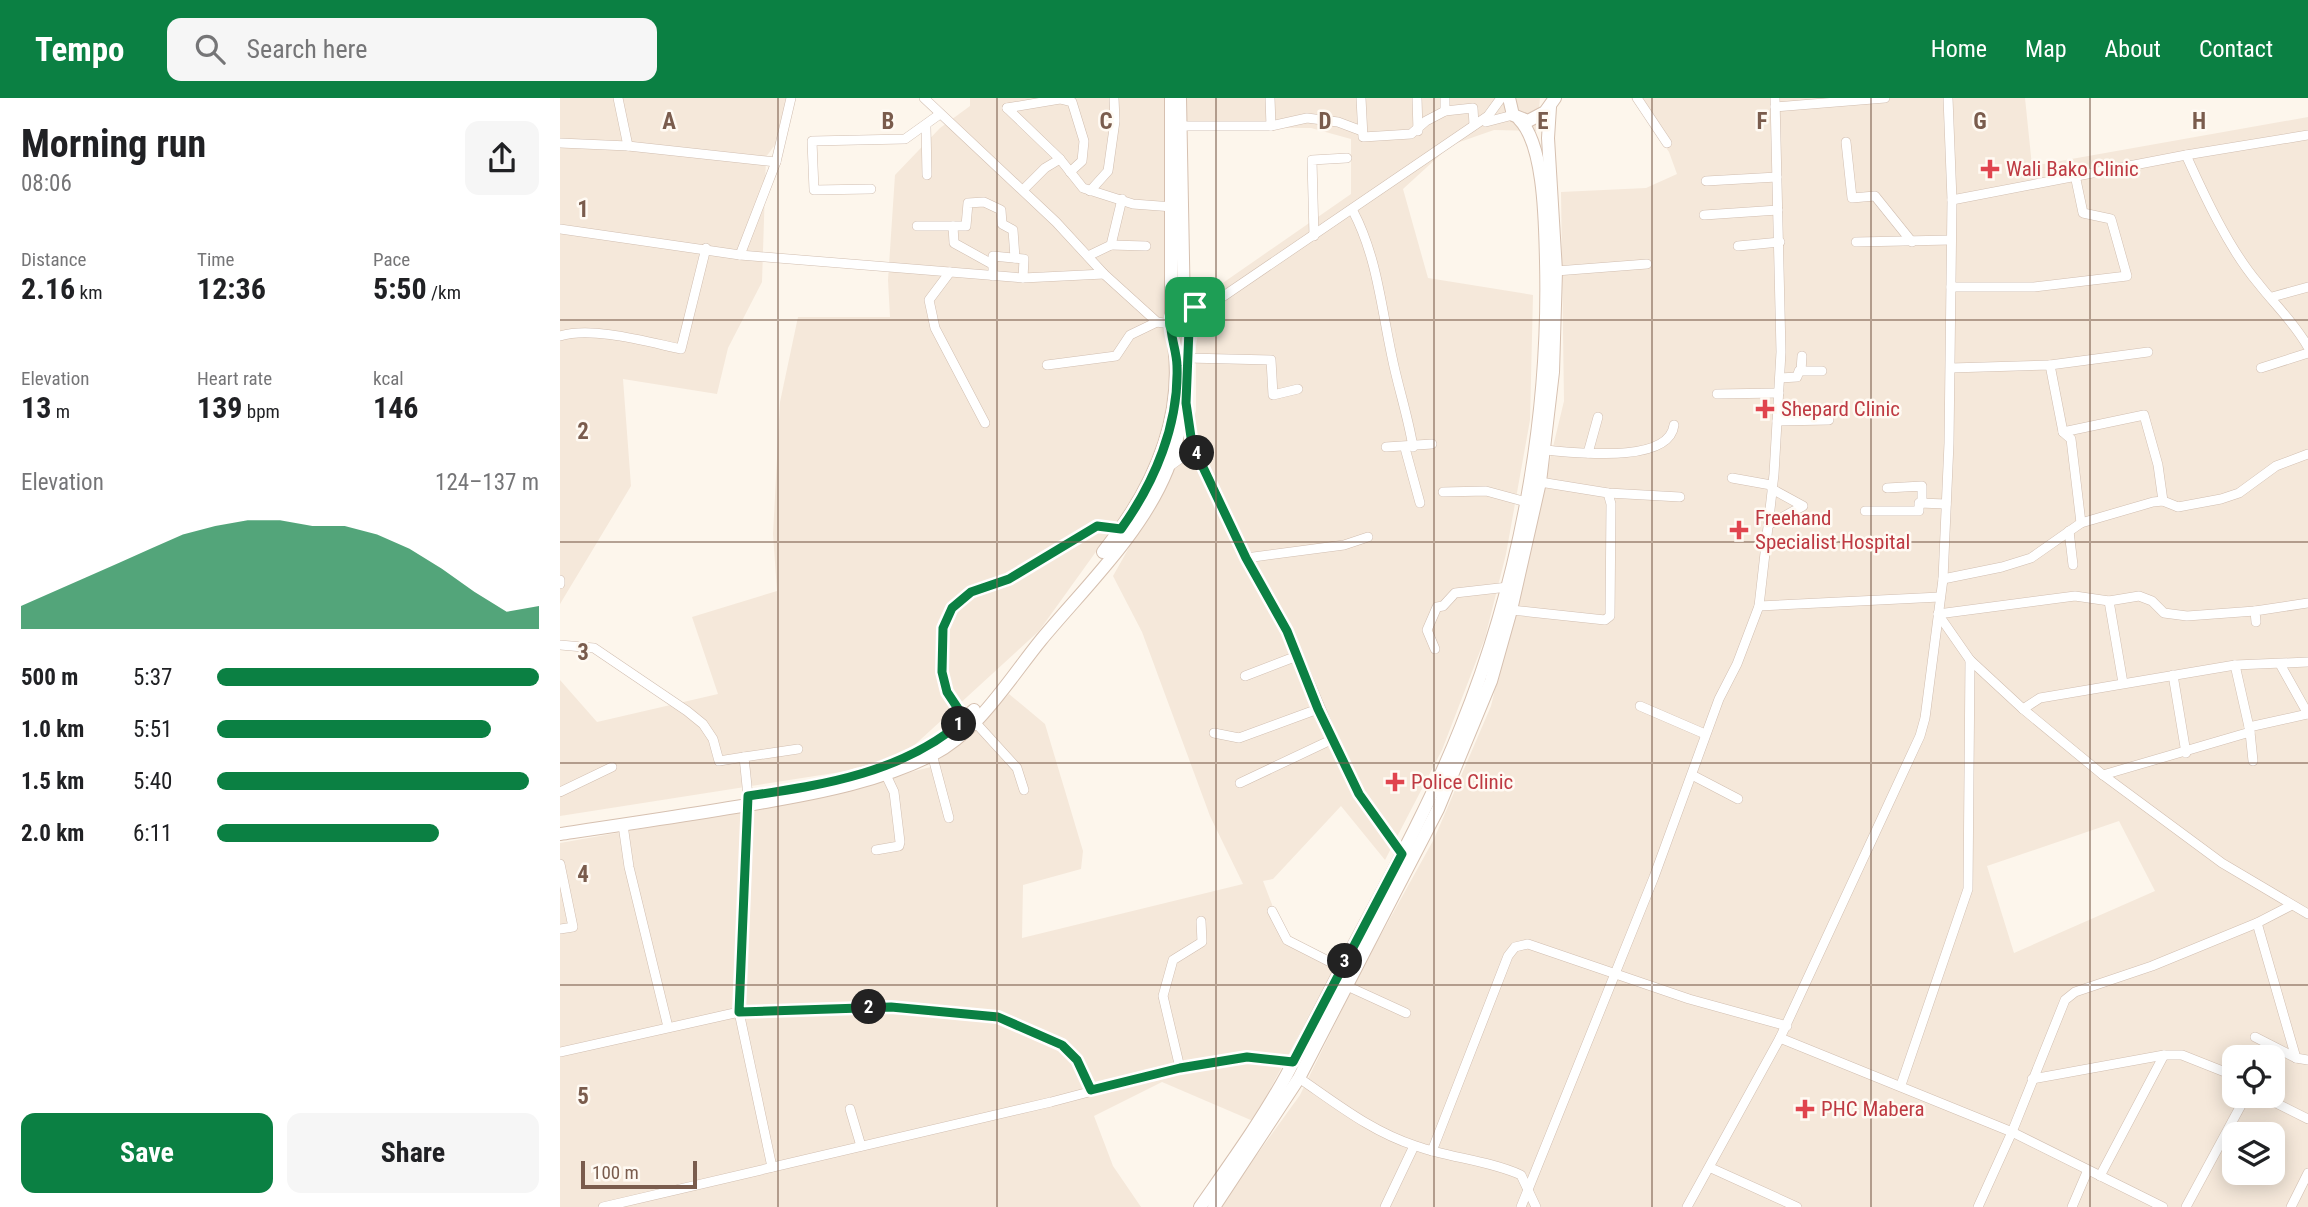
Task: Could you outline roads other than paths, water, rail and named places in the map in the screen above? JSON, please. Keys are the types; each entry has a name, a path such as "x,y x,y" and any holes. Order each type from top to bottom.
{"main road":[{"path":"560,834 623,825 845,779 898,761 933,745 969,720 1127,537 1167,470 1186,403 1187,358 1177,321 1171,98"},
{"path":"560,826 846,786 886,775 953,742 1121,529 1155,471 1175,406 1180,98"},
{"path":"1214,1207 1299,1078 1347,986 1406,859 1461,728 1508,587 1525,502 1543,386 1547,277 1538,167 1528,130 1516,117 1509,98"},
{"path":"1516,117 1536,119 1552,103"},
{"path":"1200,1207 1293,1062 1342,968 1438,809 1480,711 1511,610 1540,482 1544,450 1553,372 1556,271 1548,138 1552,103"}],"street":[{"path":"618,98 628,146"},
{"path":"740,255 776,162 791,98"},
{"path":"924,98 1023,190 1104,274 1177,321"},
{"path":"1090,191 1108,171 1115,121 1114,98"},
{"path":"1269,98 1271,126"},
{"path":"1361,98 1363,137 1418,131 1426,121 1445,111 1473,108 1474,125"},
{"path":"1417,98 1418,131"},
{"path":"1445,98 1445,111"},
{"path":"1047,365 1116,356 1130,335 1177,321 1195,307 1215,302 1353,211 1412,166 1488,116 1501,98"},
{"path":"1637,98 1667,143"},
{"path":"1521,1207 1612,975 1654,877 1705,734 1737,664 1759,606 1780,378 1780,242 1775,102 1885,98"},
{"path":"1687,1207 1711,1168 1787,1026 1920,736 1943,579 1951,368 1952,200 1948,98"},
{"path":"1070,172 1082,161 1084,141 1072,103 1060,99 1007,108 1060,159 1070,172 1083,188 1133,204 1173,207"},
{"path":"871,190 814,190 812,141 905,139 926,127 940,114"},
{"path":"1474,125 1516,117"},
{"path":"1180,126 1271,126 1307,118 1338,122 1362,131"},
{"path":"926,127 927,175"},
{"path":"1952,200 2075,175 2308,135"},
{"path":"1846,142 1852,198 1875,196 1912,242"},
{"path":"560,143 628,146 776,162"},
{"path":"2186,155 2239,256 2258,285 2304,330 2308,347"},
{"path":"1314,236 1312,160 1347,158"},
{"path":"1023,190 1060,159"},
{"path":"1951,287 2034,287 2127,276 2111,219 2083,213 2075,175"},
{"path":"1706,181 1777,177"},
{"path":"1111,245 1122,199"},
{"path":"917,226 966,226 968,203 984,202 1001,210 1002,223 1013,230 1015,258"},
{"path":"1704,215 1778,210"},
{"path":"1353,211 1363,230 1382,293 1392,359 1405,404 1409,447 1420,503"},
{"path":"953,226 954,243 992,264"},
{"path":"560,229 740,255 993,276 1059,279 1104,274"},
{"path":"1856,242 1951,240"},
{"path":"1738,246 1780,242"},
{"path":"1088,256 1111,245 1146,246"},
{"path":"560,336 571,333 609,335 681,349 706,248"},
{"path":"993,276 993,256 1024,259 1023,278"},
{"path":"1556,271 1647,264"},
{"path":"950,272 929,300 935,328 985,423"},
{"path":"2272,297 2308,287"},
{"path":"1951,368 2050,365 2148,352"},
{"path":"2261,368 2308,353"},
{"path":"1780,378 1797,377 1801,371 1802,356"},
{"path":"1187,358 1270,360 1273,395 1298,389"},
{"path":"2050,365 2063,432 2071,439 2081,523"},
{"path":"1801,371 1822,371"},
{"path":"1717,394 1779,393"},
{"path":"1186,403 1192,444 1246,558 1297,656 1318,709 1359,794 1406,859"},
{"path":"2063,432 2144,415 2163,501"},
{"path":"1588,453 1598,417"},
{"path":"1777,421 1829,420"},
{"path":"1544,450 1616,454 1650,447 1672,435 1674,425"},
{"path":"1387,447 1432,444"},
{"path":"1943,579 2031,558 2081,523 2163,501 2178,507 2239,493 2276,466 2308,454"},
{"path":"1167,470 1181,458 1201,463"},
{"path":"1732,478 1772,487 1803,506 1768,525"},
{"path":"1540,482 1608,493 1680,497"},
{"path":"1865,511 1919,511 1922,486 1887,488"},
{"path":"1443,492 1486,491 1525,502"},
{"path":"1511,610 1605,620 1610,615 1611,504 1608,493"},
{"path":"1922,503 1946,504"},
{"path":"1024,790 1017,768 969,720 947,692 942,672 943,628 952,608 971,592 1009,579 1097,526 1121,529"},
{"path":"2069,531 2073,565"},
{"path":"1246,558 1344,544 1368,537"},
{"path":"1435,649 1427,630 1437,607 1443,606 1455,593 1508,587"},
{"path":"1938,614 2075,596 2109,601 2139,596 2152,601 2164,613 2187,616 2256,611 2308,603"},
{"path":"1759,606 1940,597"},
{"path":"2109,601 2123,683"},
{"path":"2256,611 2256,622"},
{"path":"1938,614 1970,660 2023,709 2103,775 2222,863 2290,906 2308,914"},
{"path":"560,645 594,649 687,711 703,724 713,739 719,761 798,749"},
{"path":"1245,676 1297,656"},
{"path":"1900,1085 1968,889 1970,660"},
{"path":"2023,709 2040,698 2123,683 2235,665 2308,662"},
{"path":"2103,775 2186,753 2250,729 2308,714 2280,664"},
{"path":"2235,665 2250,729 2253,761"},
{"path":"2172,675 2186,753"},
{"path":"1640,706 1705,734"},
{"path":"1214,733 1239,738 1318,709"},
{"path":"1240,783 1333,739"},
{"path":"933,754 949,818"},
{"path":"744,757 747,801 739,1012 772,1167"},
{"path":"560,792 612,767"},
{"path":"876,850 899,846 900,842 894,792 886,775"},
{"path":"1692,775 1738,799"},
{"path":"623,825 634,889 668,1027"},
{"path":"560,864 573,927 560,929"},
{"path":"1978,1207 2012,1132 2065,1000 2075,992 2152,966 2257,923 2290,906"},
{"path":"1272,911 1287,940 1342,968"},
{"path":"1180,1068 1163,996 1173,960 1202,942 1200,921"},
{"path":"2257,923 2296,1058"},
{"path":"1432,1151 1511,950 1528,944 1612,975 1787,1026"},
{"path":"1347,986 1406,1013"},
{"path":"560,1052 739,1012 891,1007 998,1017 1062,1045 1077,1060 1091,1090"},
{"path":"2255,1037 2296,1058 2308,1060"},
{"path":"1780,1038 2012,1132 2087,1172 2162,1207"},
{"path":"2032,1079 2164,1055 2182,1055 2222,1071"},
{"path":"2100,1176 2164,1055"},
{"path":"603,1207 1180,1068 1247,1057 1293,1062"},
{"path":"1299,1078 1361,1121 1414,1146 1521,1175 1536,1207"},
{"path":"2186,1207 2240,1108"},
{"path":"2285,1108 2308,1119"},
{"path":"850,1109 861,1146"},
{"path":"1385,1207 1414,1146"},
{"path":"1711,1168 1797,1207"},
{"path":"2072,1207 2087,1172"},
{"path":"2291,1207 2308,1174"}],"place":[{"name":"Wali Bako Clinic","path":"1990,169"},
{"name":"Shepard Clinic","path":"1765,409"},
{"name":"Freehand Specialist Hospital","path":"1739,530"},
{"name":"Police Clinic","path":"1395,782"},
{"name":"PHC Mabera","path":"1805,1109"}]}
